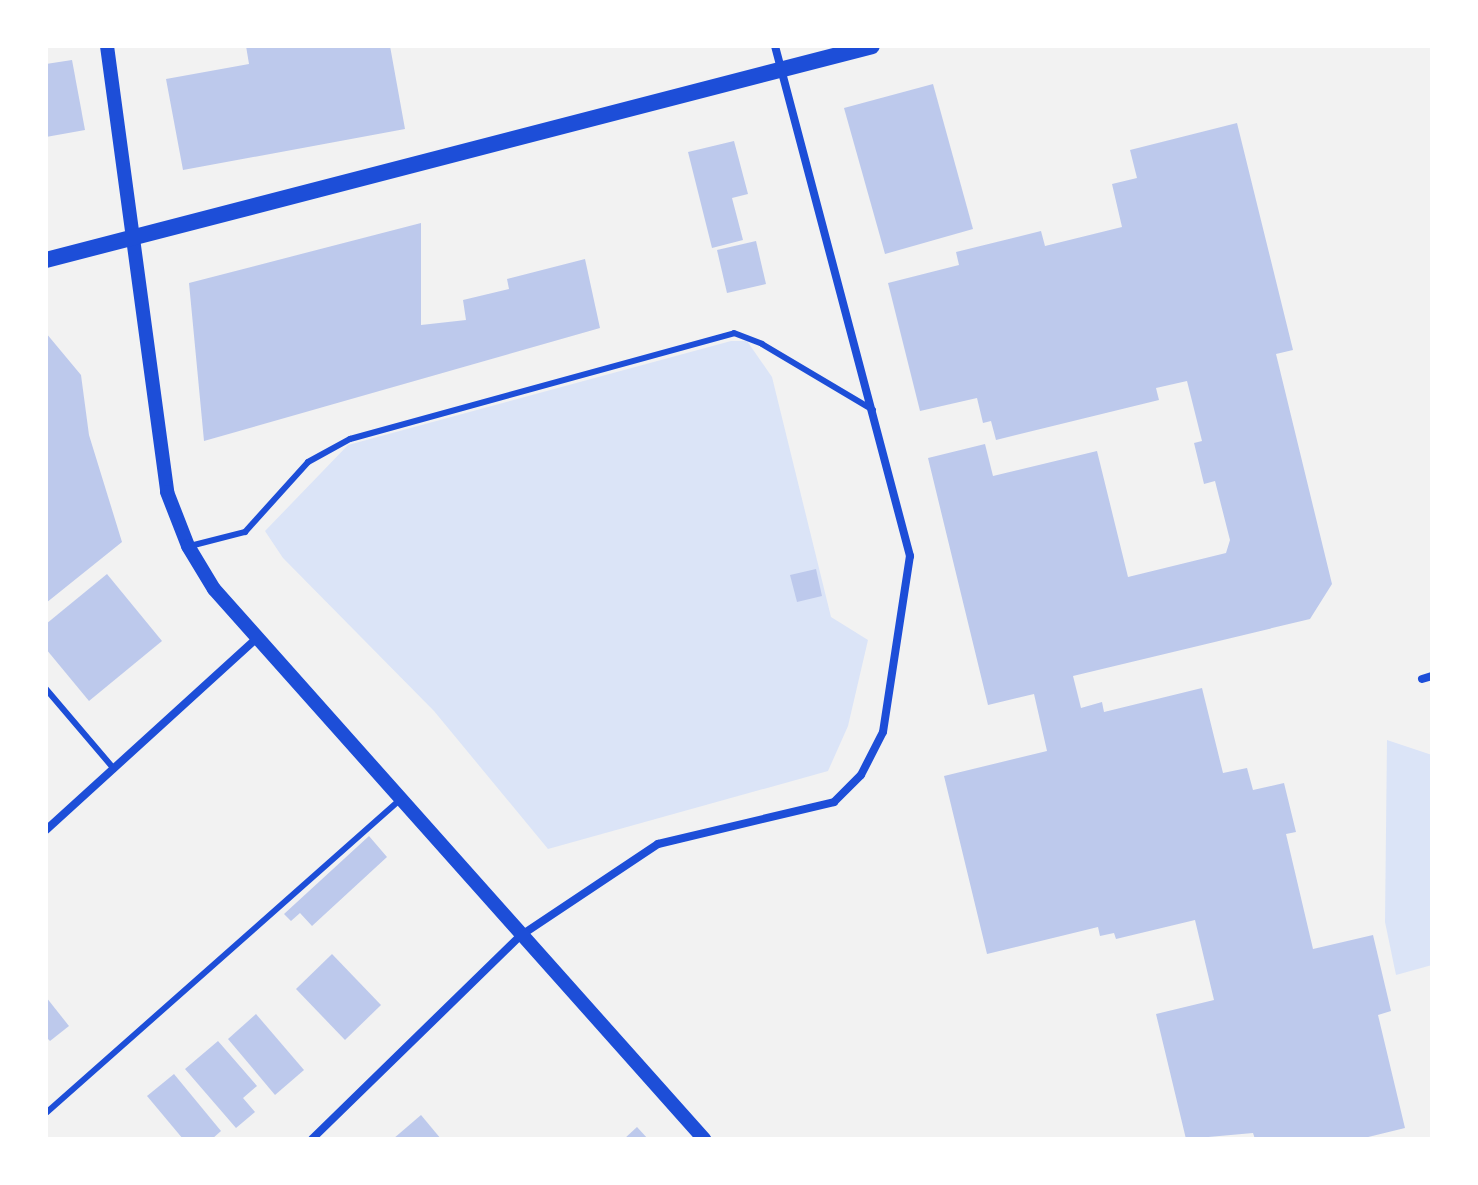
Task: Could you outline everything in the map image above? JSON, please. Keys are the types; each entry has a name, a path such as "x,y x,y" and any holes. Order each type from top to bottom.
{"main road":[{"path":"46,260 872,46"}],"street":[{"path":"107,46 136,237 167,492 188,546 214,589 704,1139"},
{"path":"312,1139 520,936 658,844 834,802 861,775 883,732 910,556 775,46"},
{"path":"46,830 257,638"},
{"path":"1422,679 1432,676"}],"lane":[{"path":"188,546 245,532 308,462 350,439 734,333 762,344 873,410"},
{"path":"46,689 114,769"},
{"path":"46,1113 400,800"}],"shaded area":[{"path":"731,341 747,341 772,377 831,617 868,640 848,726 828,771 548,849 434,711 283,558 265,531 348,445"},
{"path":"1387,740 1432,755 1432,965 1396,975 1385,922"}],"building":[{"path":"246,46 390,46 405,129 183,170 166,79 249,64"},
{"path":"72,60 85,130 46,137 46,64"},
{"path":"933,84 973,229 885,254 844,108"},
{"path":"1237,123 1293,350 1276,354 1332,584 1310,619 1073,676 1081,708 1102,702 1104,712 1202,688 1223,773 1247,768 1253,790 1284,783 1296,832 1286,834 1313,949 1373,935 1391,1011 1378,1015 1405,1128 1360,1139 1255,1139 1253,1133 1186,1139 1156,1014 1214,1000 1195,920 1116,939 1114,933 1100,936 1098,927 987,954 944,776 1047,751 1034,694 988,705 928,458 985,444 993,476 1097,451 1128,577 1226,553 1230,540 1215,481 1204,484 1194,443 1202,441 1187,381 1156,388 1159,400 996,440 991,421 983,423 977,398 920,411 888,283 959,265 956,252 1041,231 1045,246 1122,227 1112,184 1137,178 1130,150"},
{"path":"734,141 748,194 732,198 743,240 712,248 688,152"},
{"path":"421,223 421,325 466,320 463,300 509,289 507,279 585,259 600,328 204,441 189,283"},
{"path":"756,241 766,284 727,293 717,250"},
{"path":"46,333 81,375 89,435 122,542 46,603"},
{"path":"816,569 822,596 797,602 790,575"},
{"path":"107,574 162,641 89,701 46,649 46,624"},
{"path":"369,836 387,857 312,926 300,913 291,921 284,914"},
{"path":"332,954 381,1005 345,1040 296,989"},
{"path":"46,997 69,1026 50,1041 46,1037"},
{"path":"256,1014 304,1070 275,1095 228,1039"},
{"path":"218,1041 257,1086 243,1098 255,1112 236,1128 185,1069"},
{"path":"174,1074 221,1131 212,1139 183,1139 147,1096"},
{"path":"421,1115 441,1139 393,1139"},
{"path":"637,1127 648,1139 624,1139"}]}
